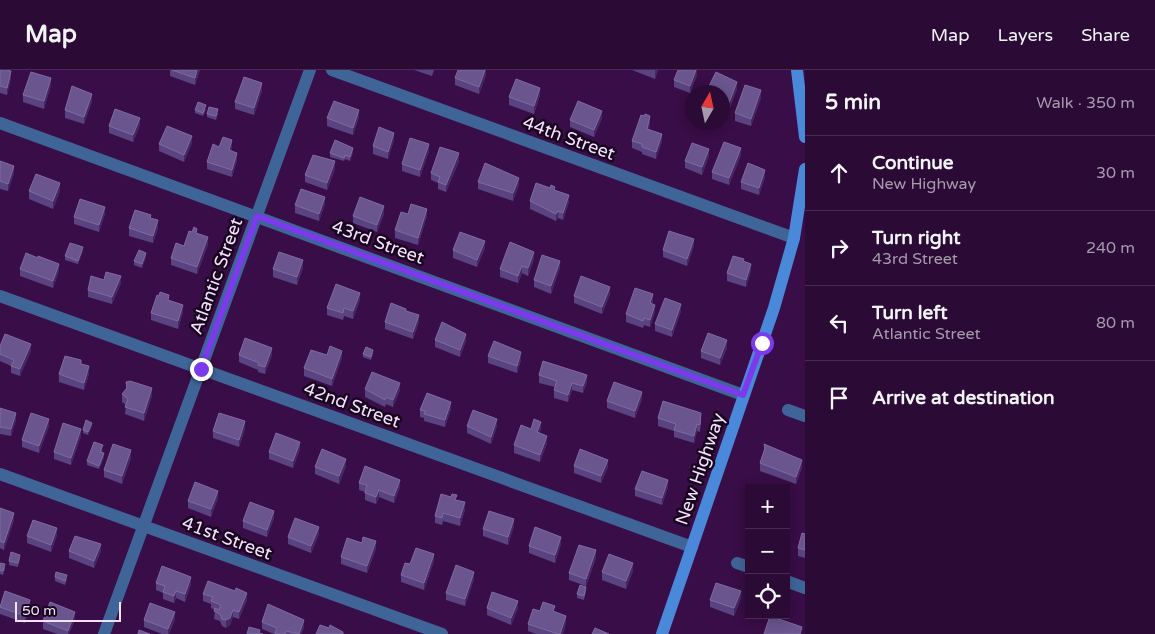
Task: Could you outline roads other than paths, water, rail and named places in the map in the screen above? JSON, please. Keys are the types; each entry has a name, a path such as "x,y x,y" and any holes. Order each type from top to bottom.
{"main road":[{"path":"794,71 805,137"},
{"name":"New Highway","path":"662,634 774,308 794,238 805,170"}],"street":[{"name":"Atlantic Street","path":"104,634 310,70"},
{"name":"44th Street","path":"332,70 794,238"},
{"name":"43rd Street","path":"0,124 257,216 743,395"},
{"name":"42nd Street","path":"0,296 692,547"},
{"path":"788,410 805,416"},
{"name":"41st Street","path":"0,474 442,634"},
{"path":"790,582 805,588"}]}
